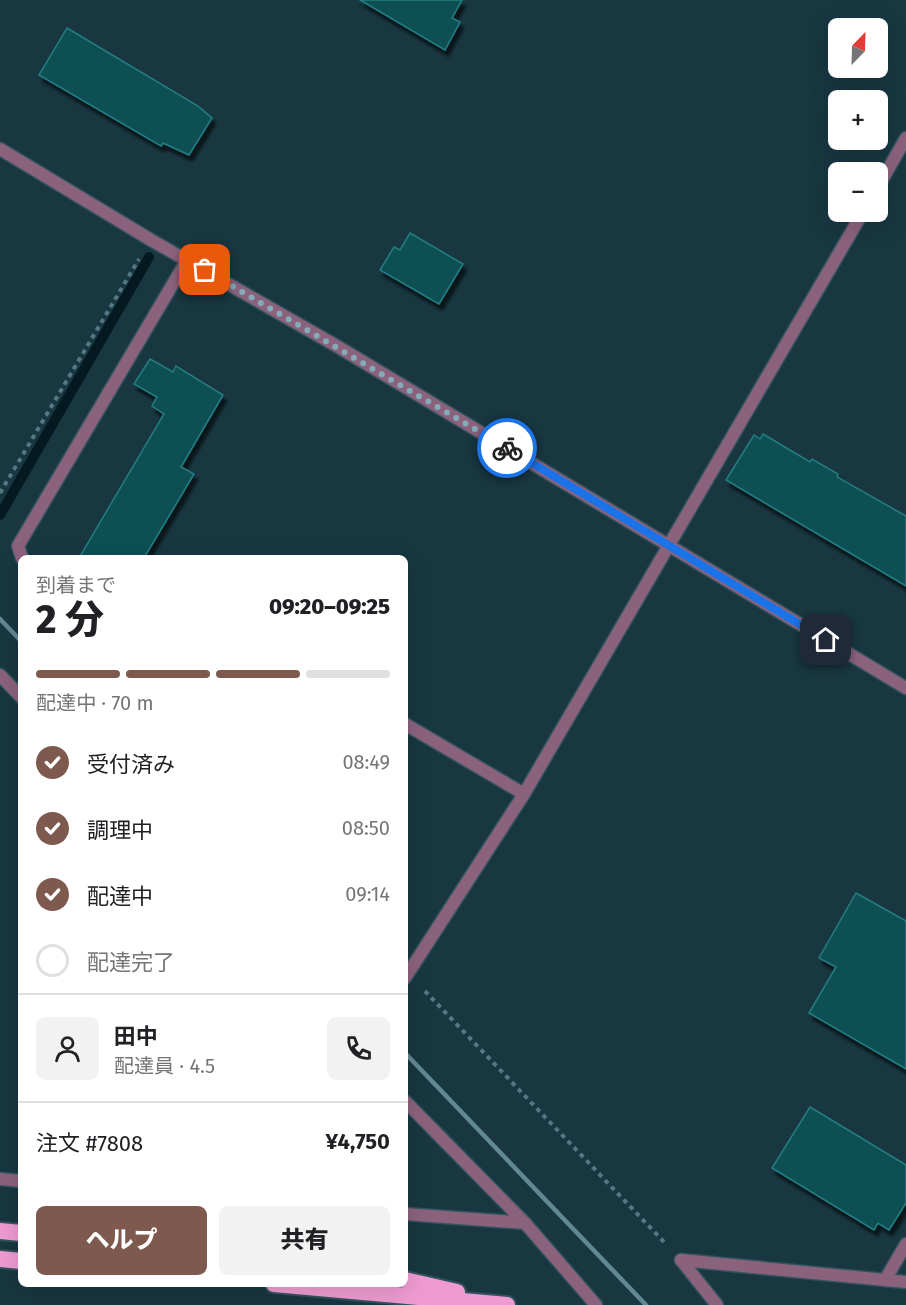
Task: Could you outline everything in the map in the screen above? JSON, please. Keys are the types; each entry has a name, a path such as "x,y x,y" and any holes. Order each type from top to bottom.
{"highway":[{"path":"0,1231 18,1233"},
{"path":"0,1259 18,1261"},
{"path":"408,1281 507,1305"},
{"path":"307,1287 507,1305"}],"street":[{"path":"888,170 906,138"},
{"path":"0,149 151,240 287,317 906,688"},
{"path":"408,974 524,794 857,222"},
{"path":"21,555 18,546 187,260"},
{"path":"0,675 18,695"},
{"path":"408,726 524,794"},
{"path":"408,1104 525,1223 596,1305"},
{"path":"0,1179 18,1181"},
{"path":"408,1214 525,1223"},
{"path":"885,1280 906,1244"},
{"path":"681,1260 906,1282"},
{"path":"681,1260 717,1305"}],"path":[{"path":"0,493 151,240"},
{"path":"408,977 681,1260"}],"building":[{"path":"360,0 462,0 452,18 460,22 445,50"},
{"path":"67,28 198,106 212,118 189,155 163,143 161,146 39,75"},
{"path":"410,233 463,264 439,304 380,270 394,247 400,250"},
{"path":"150,359 173,372 176,366 223,395 181,467 194,474 146,555 81,555 164,414 152,406 157,397 134,384"},
{"path":"763,434 810,462 812,459 838,474 837,477 906,516 906,586 726,480 754,435 760,439"},
{"path":"856,893 906,921 906,1069 809,1013 836,967 819,958"},
{"path":"810,1107 906,1165 906,1203 889,1230 878,1223 874,1230 772,1168"}],"waterway":[{"path":"0,515 149,257"}],"railway":[{"path":"0,619 18,638"},
{"path":"408,1056 646,1305"}],"way so far":[{"path":"205,270 507,448"}],"route":[{"path":"507,448 826,640"}]}
